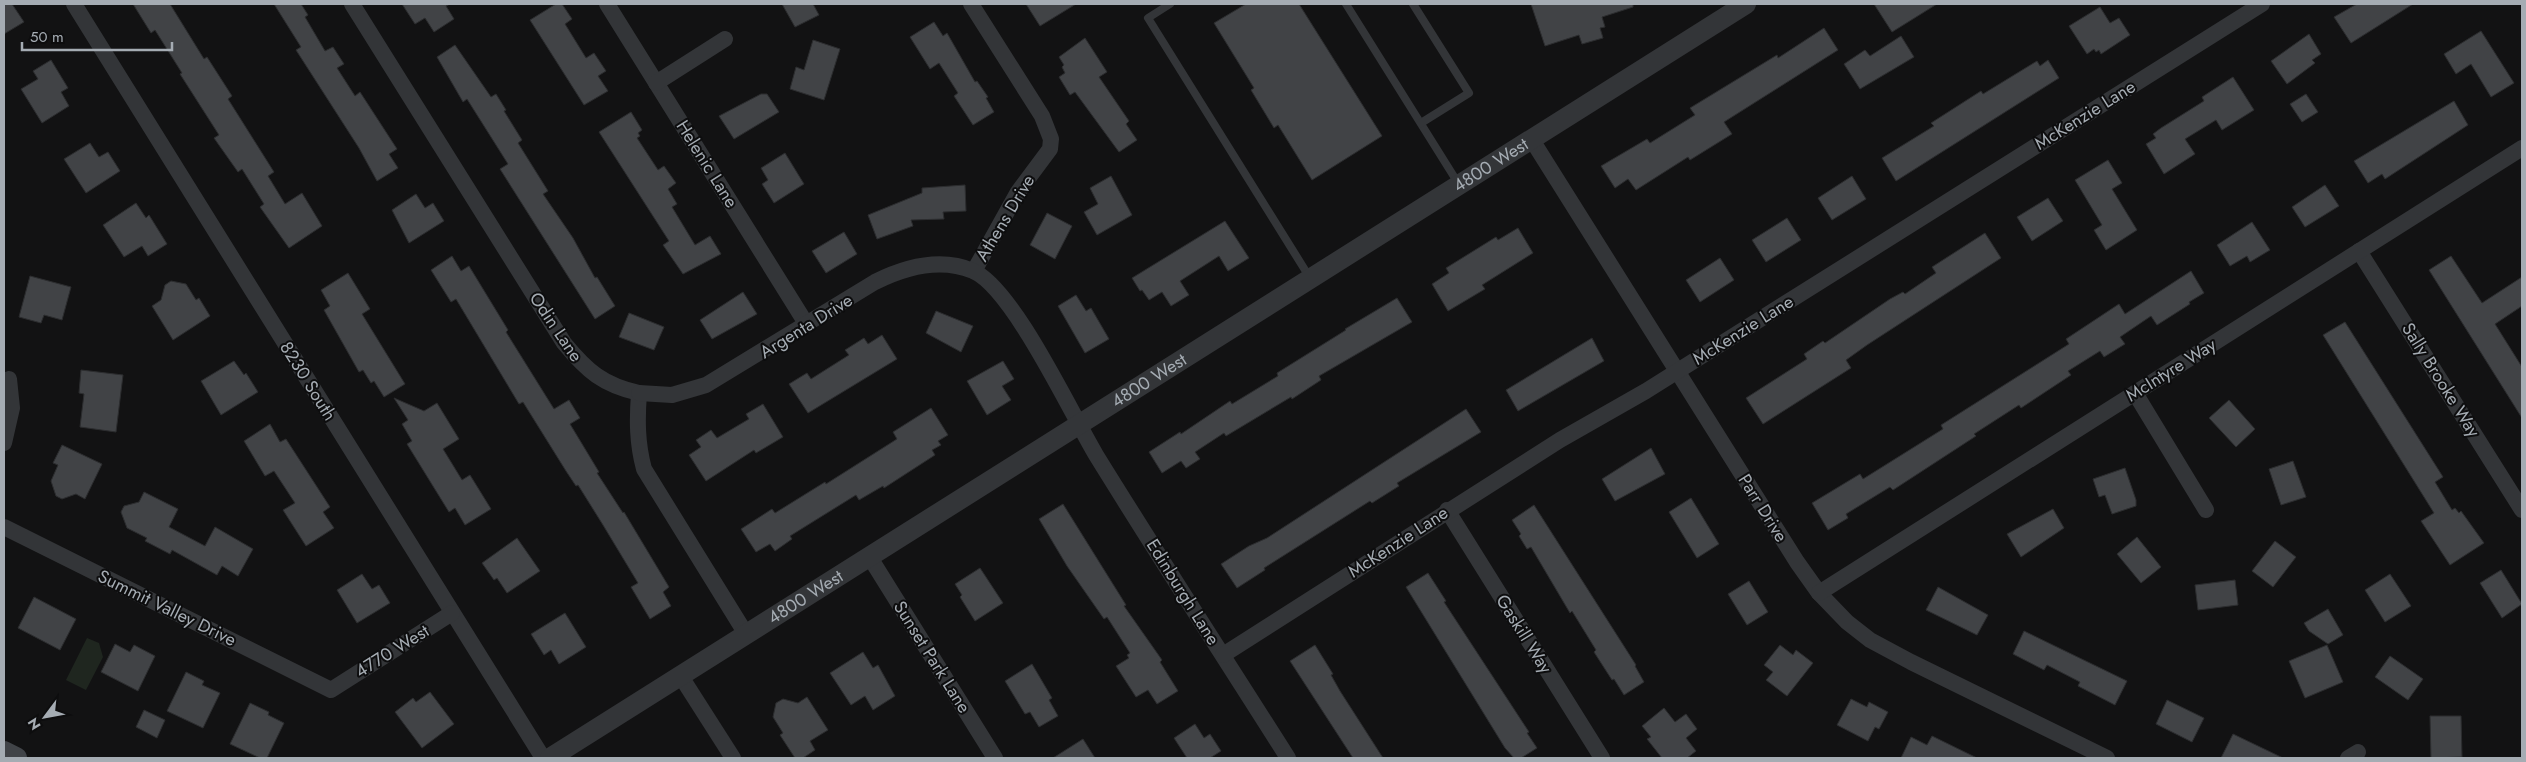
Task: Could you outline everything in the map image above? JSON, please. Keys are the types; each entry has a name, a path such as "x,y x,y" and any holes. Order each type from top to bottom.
{"main road":[{"path":"4,752 16,758"}],"street":[{"name":"8230 South","path":"74,4 543,758"},
{"name":"Odin Lane","path":"352,4 564,343 583,366 595,376 617,387 639,392"},
{"name":"Helenic Lane","path":"607,4 807,325"},
{"name":"Athens Drive","path":"971,4 1042,116 1051,138 1050,149 1018,192 974,271 993,287 1008,305 1081,425"},
{"name":"4800 West","path":"550,758 1746,4"},
{"name":"McKenzie Lane","path":"1223,655 1447,510 1560,440 1678,372 2262,4"},
{"path":"656,83 725,40"},
{"name":"Parr Drive","path":"1532,140 1797,562 1819,593 1847,622 1870,640 2107,758"},
{"name":"McIntyre Way","path":"1819,593 2522,148"},
{"name":"Sally Brooke Way","path":"2360,251 2522,510"},
{"name":"Argenta Drive","path":"639,392 672,395 706,385 875,282 901,269 942,264 974,271"},
{"path":"4,443 12,408 9,379"},
{"path":"639,392 638,450 644,469 746,634"},
{"path":"2135,393 2206,510"},
{"name":"Edinburgh Lane","path":"1081,425 1096,454 1288,758"},
{"name":"Gaskill Way","path":"1447,510 1602,758"},
{"name":"Summit Valley Drive","path":"4,527 331,690"},
{"name":"Sunset Park Lane","path":"869,556 995,758"},
{"name":"4770 West","path":"331,690 452,613"},
{"path":"680,675 733,758"}],"lane":[{"path":"1170,4 1148,18 1310,278"},
{"path":"1346,4 1459,185"},
{"path":"1413,4 1469,93 1421,123"}],"shaded area":[{"path":"87,638 99,643 103,657 86,690 66,680"}],"building":[{"path":"4,4 12,4 24,22 4,34"},
{"path":"133,4 170,4 204,59 207,57 232,96 228,99 274,172 268,176 285,204 302,193 322,226 289,248 260,207 264,204 242,169 238,172 214,138 219,135 180,74 182,73 155,30 151,33"},
{"path":"274,4 301,4 308,15 305,17 325,51 333,47 344,64 337,68 355,96 360,92 397,149 389,154 398,168 377,181 359,148 296,50 301,47"},
{"path":"402,4 450,4 446,6 454,19 434,32 425,18 415,24"},
{"path":"556,4 562,4 572,19 565,24 586,58 594,53 606,71 598,76 608,91 584,105 530,20"},
{"path":"782,4 813,4 819,15 795,27"},
{"path":"1026,4 1076,4 1040,26"},
{"path":"1246,4 1299,4 1382,136 1312,180 1278,125 1274,128 1251,90 1254,88 1214,23"},
{"path":"1531,4 1633,4 1633,7 1602,17 1605,27 1600,28 1603,38 1582,44 1579,35 1545,46"},
{"path":"1874,4 1937,4 1892,32"},
{"path":"2357,4 2413,4 2351,43 2334,17"},
{"path":"2100,7 2110,23 2119,18 2130,35 2101,54 2099,50 2096,52 2094,49 2087,54 2069,26"},
{"path":"934,22 943,36 947,33 975,82 977,81 988,97 986,98 994,112 973,125 954,96 958,93 939,63 930,69 910,37"},
{"path":"1824,28 1838,50 1724,122 1732,134 1690,160 1688,157 1636,190 1628,179 1615,188 1601,166 1647,139 1650,143 1695,115 1690,108 1777,55 1778,58"},
{"path":"2481,31 2514,83 2491,97 2471,64 2456,74 2444,54"},
{"path":"2309,34 2321,54 2312,60 2315,63 2287,84 2271,61"},
{"path":"1901,36 1914,57 1860,89 1844,64 1865,50 1870,56"},
{"path":"1085,38 1107,72 1099,77 1129,121 1126,124 1137,140 1119,152 1075,92 1070,95 1059,77 1065,73 1062,67 1064,65 1059,57"},
{"path":"813,40 840,49 824,100 790,89 796,67 804,70"},
{"path":"455,45 491,97 496,94 506,110 504,111 522,140 518,143 548,191 543,194 573,238 595,278 597,277 615,306 595,319 500,169 508,164 467,99 463,102 437,57"},
{"path":"51,60 68,88 61,92 69,106 42,123 21,89 38,79 33,71"},
{"path":"2048,60 2059,78 1896,181 1882,158 1934,126 1931,123 1981,91 1983,94 2037,61 2040,66"},
{"path":"2233,77 2254,110 2222,130 2216,120 2185,139 2195,154 2164,174 2146,144 2156,138 2153,134 2204,101 2202,97"},
{"path":"761,94 767,94 779,112 734,139 719,116"},
{"path":"2306,94 2318,112 2302,122 2290,104"},
{"path":"2454,101 2468,125 2385,179 2382,174 2368,183 2354,161"},
{"path":"631,112 642,130 638,133 640,136 637,138 658,170 664,166 676,183 668,189 677,204 672,207 695,245 710,236 721,254 683,274 663,245 669,241 599,132"},
{"path":"90,143 99,157 108,152 120,171 86,193 64,159"},
{"path":"785,153 804,184 774,203 762,184 768,180 761,168"},
{"path":"2108,160 2122,183 2112,189 2137,230 2106,250 2094,230 2102,225 2075,180"},
{"path":"1111,176 1132,215 1097,235 1084,212 1098,204 1090,188"},
{"path":"1852,176 1866,199 1832,220 1818,198"},
{"path":"965,185 966,211 943,212 944,219 911,220 913,226 877,239 868,215 922,193 922,188"},
{"path":"2325,185 2339,206 2305,227 2292,207"},
{"path":"416,194 425,208 433,203 444,221 409,243 392,210"},
{"path":"2048,198 2063,221 2032,241 2017,217"},
{"path":"136,203 146,218 149,215 167,244 148,256 142,246 124,257 103,225"},
{"path":"1047,213 1072,226 1055,259 1030,245"},
{"path":"1787,218 1801,240 1766,262 1752,240"},
{"path":"1225,221 1249,258 1228,271 1219,256 1180,281 1189,295 1171,306 1162,292 1149,300 1142,290 1140,291 1132,278"},
{"path":"2252,222 2270,250 2250,262 2247,256 2230,266 2217,245"},
{"path":"1518,228 1533,253 1482,285 1485,289 1448,311 1432,284 1449,273 1446,268 1496,237 1498,240"},
{"path":"844,232 857,254 826,273 812,251"},
{"path":"1985,233 2001,258 1867,345 1846,360 1851,368 1763,424 1746,398 1807,359 1804,354 1823,341 1825,343 1890,299 1903,292 1905,294 1936,273 1932,267"},
{"path":"452,256 461,271 469,266 508,330 506,332 554,409 569,400 580,418 570,424 599,472 597,473 624,512 669,587 663,592 671,606 650,619 631,587 638,583 578,485 576,486 566,471 523,402 519,404 456,299 451,302 431,270"},
{"path":"2451,256 2482,303 2522,277 2522,306 2495,324 2522,367 2522,418 2429,270"},
{"path":"1720,258 1734,280 1700,302 1686,280"},
{"path":"2191,271 2204,293 2189,302 2190,304 2157,325 2151,316 2120,337 2125,344 2104,357 2100,351 2068,371 2071,375 2021,408 2019,405 1974,434 1976,436 1893,490 1890,487 1846,514 1848,518 1828,530 1812,503 1860,474 1863,479 1943,429 1941,425 2069,344 2066,339 2119,304 2125,314"},
{"path":"348,273 370,309 362,314 405,384 384,397 374,381 371,383 363,370 359,372 324,310 330,306 321,290"},
{"path":"30,276 71,287 62,320 44,315 41,323 19,317"},
{"path":"171,281 186,284 196,300 199,298 210,316 173,340 152,306 161,300 165,285"},
{"path":"743,292 757,314 712,339 700,320"},
{"path":"1076,295 1086,311 1091,308 1109,339 1085,353 1058,306"},
{"path":"1397,298 1412,322 1319,376 1321,380 1292,399 1291,397 1226,436 1224,433 1195,452 1200,459 1186,468 1181,461 1162,473 1149,452 1180,432 1181,434 1230,401 1232,404 1278,376 1277,373"},
{"path":"936,311 973,326 961,352 926,333"},
{"path":"629,313 664,327 654,350 619,337"},
{"path":"2345,322 2443,477 2435,482 2452,510 2455,508 2459,513 2461,511 2484,543 2450,565 2421,521 2434,513 2323,335"},
{"path":"882,335 897,359 808,413 789,384 807,373 811,379 849,355 845,350 864,338 868,344"},
{"path":"1592,338 1604,361 1518,411 1506,390"},
{"path":"234,361 244,375 246,373 258,392 221,415 201,381"},
{"path":"1003,361 1014,379 1002,386 1011,400 987,415 967,381"},
{"path":"81,370 123,375 116,432 80,427 84,394 79,393"},
{"path":"394,398 424,411 437,403 459,439 443,449 462,480 470,475 491,509 465,525 455,508 449,512 407,444 412,441 402,424 408,420"},
{"path":"2229,400 2255,429 2236,447 2209,418"},
{"path":"763,404 783,437 756,453 754,450 706,481 689,455 701,447 696,440 711,430 717,438 749,419 746,414"},
{"path":"931,408 948,435 938,441 941,445 932,450 935,455 884,488 883,486 859,500 856,495 790,536 792,539 775,551 770,544 756,552 741,529 772,509 775,513 825,482 826,484 897,439 893,432"},
{"path":"1466,409 1481,432 1397,483 1399,486 1372,503 1370,501 1264,568 1265,570 1237,588 1221,564 1249,546 1267,538"},
{"path":"270,424 280,442 286,439 330,507 323,512 334,528 306,546 283,510 295,503 274,471 265,476 244,441"},
{"path":"62,445 102,464 85,499 76,494 62,499 56,496 51,481 58,465 53,463"},
{"path":"1651,448 1665,474 1615,501 1602,479"},
{"path":"2293,461 2306,497 2281,505 2269,469"},
{"path":"2125,468 2136,500 2136,506 2112,514 2105,495 2099,497 2093,479"},
{"path":"144,492 178,509 169,527 205,546 215,527 253,549 238,576 222,566 217,575 172,550 170,554 145,541 147,538 127,528 121,512 124,506 139,502"},
{"path":"1691,498 1719,544 1697,558 1669,512"},
{"path":"1063,504 1126,605 1124,606 1162,660 1160,662 1178,691 1157,704 1148,690 1136,697 1116,666 1129,658 1127,655 1130,653 1107,617 1104,619 1067,566 1039,519"},
{"path":"1534,505 1636,665 1644,682 1624,695 1594,652 1596,650 1572,611 1570,613 1531,547 1527,549 1519,536 1521,534 1512,520"},
{"path":"2053,509 2064,528 2021,557 2007,534"},
{"path":"2137,537 2161,567 2141,583 2117,554"},
{"path":"517,538 540,571 507,593 497,578 494,580 482,563"},
{"path":"2275,541 2296,557 2273,587 2252,571"},
{"path":"980,568 1003,603 975,621 960,597 962,595 955,584"},
{"path":"2501,570 2522,604 2502,618 2480,583"},
{"path":"1428,573 1446,601 1444,602 1529,732 1527,733 1537,748 1521,758 1514,758 1505,748 1406,587"},
{"path":"362,574 372,589 379,585 390,603 357,623 337,590"},
{"path":"2390,574 2411,606 2385,622 2365,590"},
{"path":"2235,580 2238,605 2198,610 2195,585"},
{"path":"1749,581 1768,612 1747,625 1728,594"},
{"path":"1938,587 1988,615 1977,635 1926,610"},
{"path":"34,597 76,619 60,650 18,628"},
{"path":"2328,609 2343,635 2328,644 2309,631 2304,623"},
{"path":"565,613 586,647 559,664 551,650 544,655 531,634"},
{"path":"2024,631 2127,681 2115,705 2078,686 2080,682 2047,665 2044,670 2013,654"},
{"path":"115,644 130,652 134,645 155,656 138,691 101,672"},
{"path":"1315,645 1333,674 1331,675 1340,691 1383,758 1353,758 1290,661"},
{"path":"1780,645 1793,655 1796,650 1813,663 1787,696 1766,680 1773,672 1764,665"},
{"path":"2327,645 2343,682 2305,698 2289,661"},
{"path":"863,652 873,668 878,665 895,696 873,710 865,696 851,705 830,673"},
{"path":"2390,656 2423,679 2408,700 2375,677"},
{"path":"1032,664 1052,698 1049,700 1058,716 1039,727 1030,712 1025,714 1005,681"},
{"path":"186,672 204,681 202,685 220,693 203,728 167,711"},
{"path":"430,692 454,724 422,748 395,712 413,698 416,702"},
{"path":"807,697 828,730 810,741 815,750 803,758 795,758 780,735 783,733 773,717 776,703 783,699 798,703"},
{"path":"1851,699 1867,707 1869,702 1888,712 1879,729 1875,727 1868,741 1837,725"},
{"path":"2167,700 2204,718 2192,742 2156,724"},
{"path":"250,703 269,712 268,715 284,723 267,758 260,758 230,744"},
{"path":"1664,708 1675,722 1686,714 1697,729 1686,738 1696,751 1687,758 1662,758 1647,739 1651,737 1642,726"},
{"path":"144,710 165,720 157,738 136,727"},
{"path":"2430,716 2461,716 2462,757 2431,758"},
{"path":"1195,724 1204,738 1210,734 1221,751 1210,758 1187,758 1174,738"},
{"path":"2233,734 2283,758 2221,758"},
{"path":"1932,736 1977,758 1901,758 1911,737 1927,745"},
{"path":"1083,739 1095,758 1053,758"}]}
